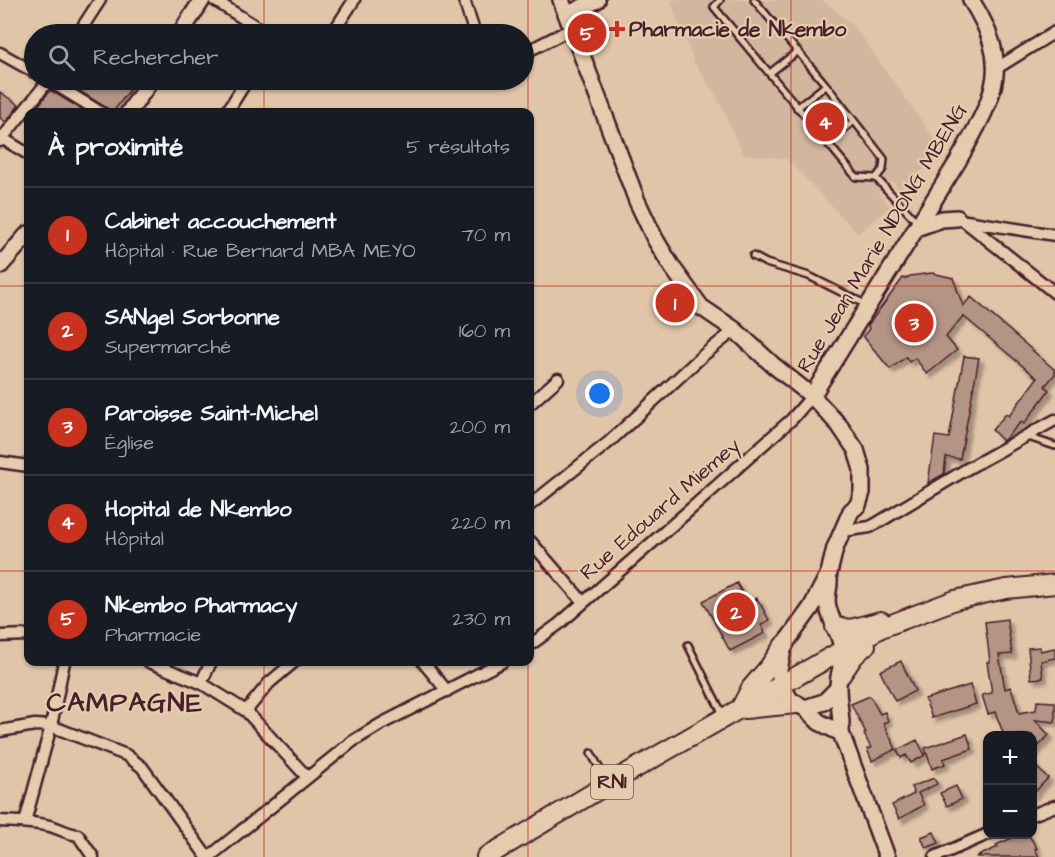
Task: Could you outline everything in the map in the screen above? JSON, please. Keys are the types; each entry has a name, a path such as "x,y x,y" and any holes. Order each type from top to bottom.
{"main road":[{"path":"186,24 202,0"},
{"path":"561,0 637,201 655,239 672,267 701,307 735,330 773,365 812,396 850,440 860,459 862,492 858,505 851,511 835,548 829,573 811,608 769,668 732,713"},
{"path":"570,22 597,0"},
{"name":"Rue Jean Marie NDONG MBENG","path":"812,396 940,190 975,130 989,97 997,68 992,41 971,0"},
{"path":"132,108 144,90"},
{"path":"940,190 940,206 950,216 960,219"},
{"path":"918,226 942,219 960,219"},
{"path":"0,266 24,239"},
{"path":"829,573 830,584 826,603 843,651 839,681 841,733 887,857"},
{"name":"RN1","path":"486,857 608,784 881,628 955,600 991,591 1055,584"},
{"path":"796,627 810,617 833,621 851,629 918,613"},
{"path":"732,713 824,702 862,648 903,625 918,613"},
{"path":"784,645 779,670 785,694 819,722 841,733"}],"street":[{"path":"84,24 99,0"},
{"path":"214,0 252,24"},
{"path":"338,24 354,0"},
{"path":"464,0 472,24"},
{"path":"534,45 570,22"},
{"path":"997,68 1055,32"},
{"path":"0,53 24,66"},
{"path":"26,108 41,90"},
{"path":"65,90 94,108"},
{"path":"230,108 241,90"},
{"path":"24,110 1,138 24,152"},
{"path":"960,219 1055,235"},
{"path":"960,219 1055,293"},
{"path":"534,502 609,442 735,330"},
{"path":"534,400 558,379"},
{"name":"Rue Edouard Miemey","path":"534,642 559,624 792,419 812,396"},
{"path":"843,531 870,527 1055,420"},
{"path":"0,462 24,465"},
{"path":"534,546 583,602"},
{"path":"0,636 24,635"},
{"path":"25,822 51,726 63,666"},
{"path":"159,666 201,683 246,711 307,777"},
{"path":"201,683 209,666"},
{"path":"246,711 269,683 289,666"},
{"path":"426,666 447,691"},
{"path":"0,731 35,725 51,726 126,755 142,767 208,857 353,741 381,724 494,666"},
{"path":"1037,813 1055,806"},
{"path":"0,821 46,825 67,834 78,835 93,857"},
{"path":"935,857 983,836"}],"lane":[{"path":"720,0 714,7 771,74 796,108 856,177 876,178 918,226"},
{"path":"754,0 826,85 884,159 883,169 876,178"},
{"path":"771,74 798,51"},
{"path":"796,108 826,85"},
{"path":"826,142 854,120"},
{"path":"753,256 766,263 809,276 867,305"},
{"path":"1025,436 1055,446"},
{"path":"688,645 732,713"},
{"path":"591,753 608,784"}],"shaded area":[{"path":"670,0 822,0 855,27 940,147 927,166 899,190 893,181 884,186 878,193 890,206 858,234 787,159 743,154 717,97 694,62"}],"building":[{"path":"50,90 79,108 37,108"},
{"path":"78,90 130,90 116,108 107,108"},
{"path":"0,92 19,105 6,122 0,118"},
{"path":"932,273 953,278 963,306 971,297 1055,370 1055,374 1045,386 1049,390 1024,424 1021,422 1003,441 992,430 1006,414 1009,416 1037,378 963,316 946,337 957,350 927,374 915,358 909,362 906,357 890,369 863,336 869,329 868,325 903,278"},
{"path":"964,356 979,358 960,459 946,457 944,474 928,483 935,436 949,438"},
{"path":"737,583 747,603 757,598 769,620 761,625 765,633 730,651 703,601"},
{"path":"1007,619 1012,654 999,655 1005,689 1011,687 1019,713 1036,710 1037,701 1055,702 1055,722 1035,720 1049,735 1037,748 1037,731 1002,731 995,712 988,714 982,695 992,693 987,662 990,662 985,622"},
{"path":"1040,647 1040,651 1055,648 1055,658 1041,661 1043,678 1031,679 1028,648"},
{"path":"901,661 915,691 895,701 880,671"},
{"path":"970,685 976,704 932,718 925,699"},
{"path":"870,696 880,714 885,712 888,721 883,723 896,749 872,761 867,749 871,748 864,734 866,733 851,704"},
{"path":"967,734 972,749 943,759 945,764 932,769 925,748"},
{"path":"917,740 925,755 911,763 906,755 901,758 897,750"},
{"path":"1037,768 1048,778 1037,790"},
{"path":"934,778 937,784 918,793 924,805 899,819 892,805 914,794 911,787"},
{"path":"956,786 962,799 947,806 940,793"},
{"path":"934,832 939,843 926,848 921,837"},
{"path":"1010,839 1031,839 1039,857 976,857 998,847 996,845"}],"place":[{"name":"Pharmacie de Nkembo","path":"617,29"},
{"name":"Nkembo Pharmacy","path":"587,33"},
{"name":"Hopital de Nkembo","path":"825,122"},
{"name":"Cabinet accouchement","path":"675,303"},
{"name":"Paroisse Saint-Michel","path":"914,323"},
{"name":"SANgel Sorbonne","path":"736,612"}],"district":[{"name":"CAMPAGNE","path":"125,703"}]}
